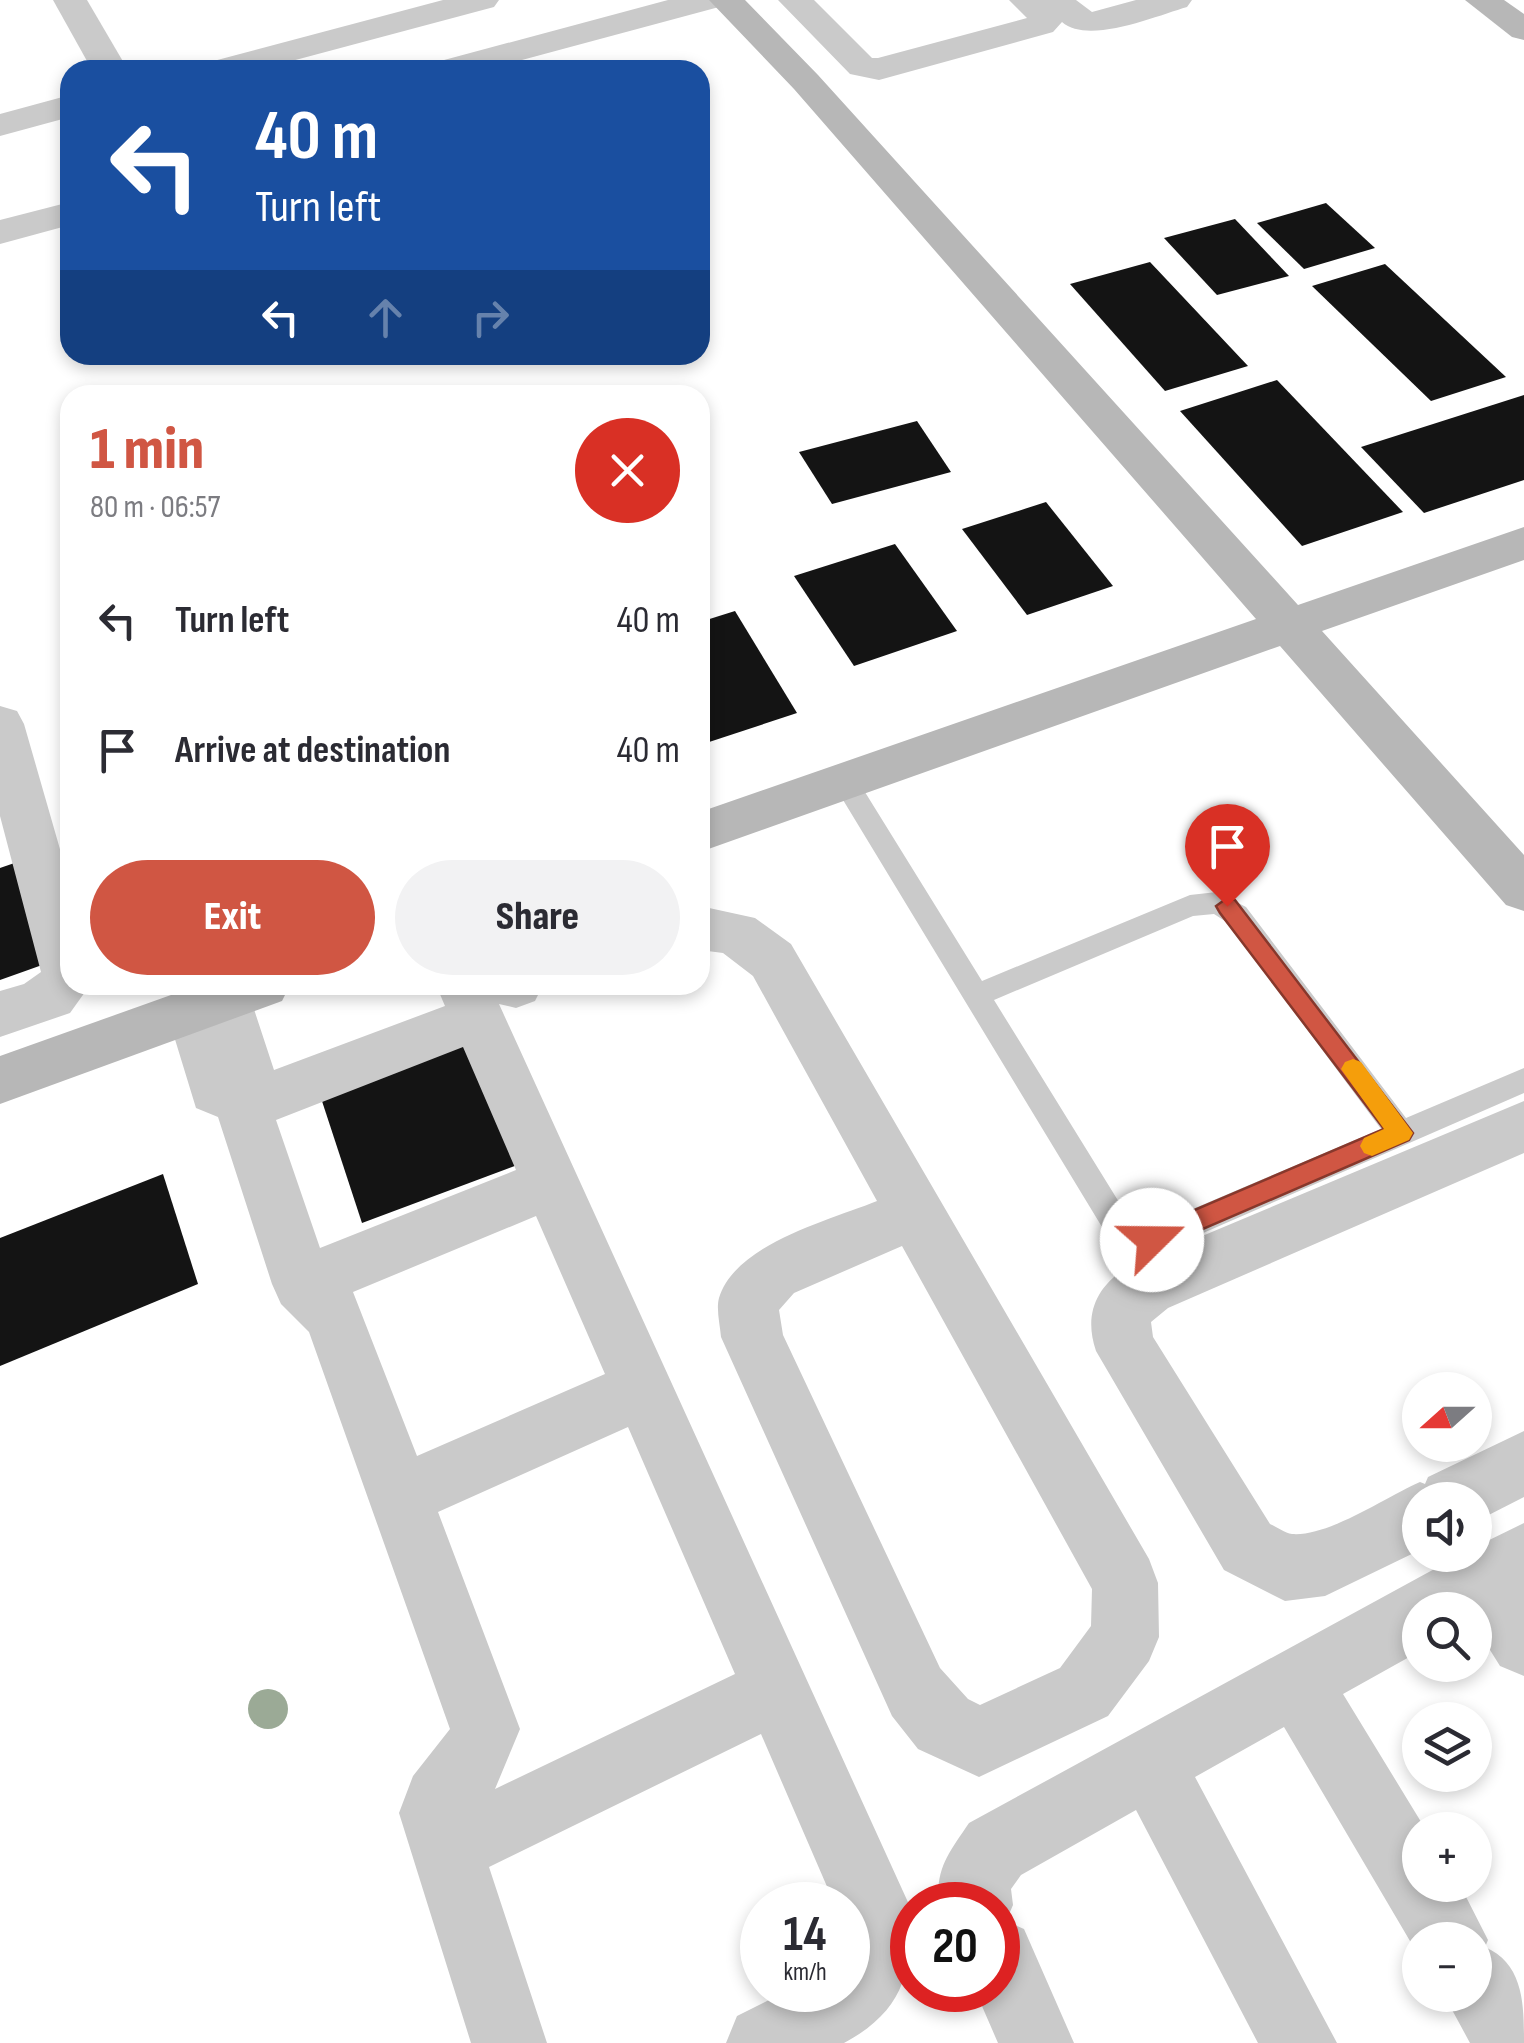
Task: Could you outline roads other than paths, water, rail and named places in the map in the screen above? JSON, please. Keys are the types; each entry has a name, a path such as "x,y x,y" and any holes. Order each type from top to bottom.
{"street":[{"path":"70,0 104,60"},
{"path":"262,27 482,0"},
{"path":"484,60 707,0"},
{"path":"726,0 806,82 1524,890"},
{"path":"795,0 862,67"},
{"path":"806,82 862,67 889,67 1041,25 1045,22 1043,14 1026,0"},
{"path":"1056,0 1082,20 1092,22 1175,0"},
{"path":"1482,0 1524,30"},
{"path":"246,60 382,11"},
{"path":"382,11 420,60"},
{"path":"536,13 578,60"},
{"path":"0,125 60,109"},
{"path":"0,232 60,215"},
{"path":"710,829 1524,543"},
{"path":"0,724 13,821 60,950"},
{"path":"710,929 736,933 772,960 917,1212 1125,1583 1125,1637 1084,1692 979,1742 944,1724 916,1692 752,1337 748,1301 773,1273 917,1212"},
{"path":"0,1014 52,997 60,990"},
{"path":"242,1104 487,995"},
{"path":"492,995 550,1183 880,1922 881,1950 873,1974 856,1991 764,2043"},
{"path":"0,1080 227,998 249,1080 242,1104 302,1284 333,1314 485,1728 479,1754 468,1771 437,1800 435,1814 510,2043"},
{"path":"1402,1525 1326,1563 1310,1567 1285,1568 1247,1547 1126,1350 1118,1327 1122,1311 1131,1298 1146,1288 1524,1126"},
{"path":"302,1284 550,1183"},
{"path":"400,1496 642,1389"},
{"path":"1486,1482 1524,1463"},
{"path":"1460,1592 1504,1568 1524,1642"},
{"path":"973,1882 995,1848 1402,1624"},
{"path":"1296,1681 1440,1922"},
{"path":"446,1850 776,1690"},
{"path":"1149,1763 1299,2043"},
{"path":"1020,2006 1036,2043"},
{"path":"1492,2009 1512,2043"}],"lane":[{"path":"846,783 1112,1217 1130,1234 1152,1240 1171,1233 1524,1080"},
{"path":"976,995 1190,906 1217,903 1237,916 1401,1133"}]}
